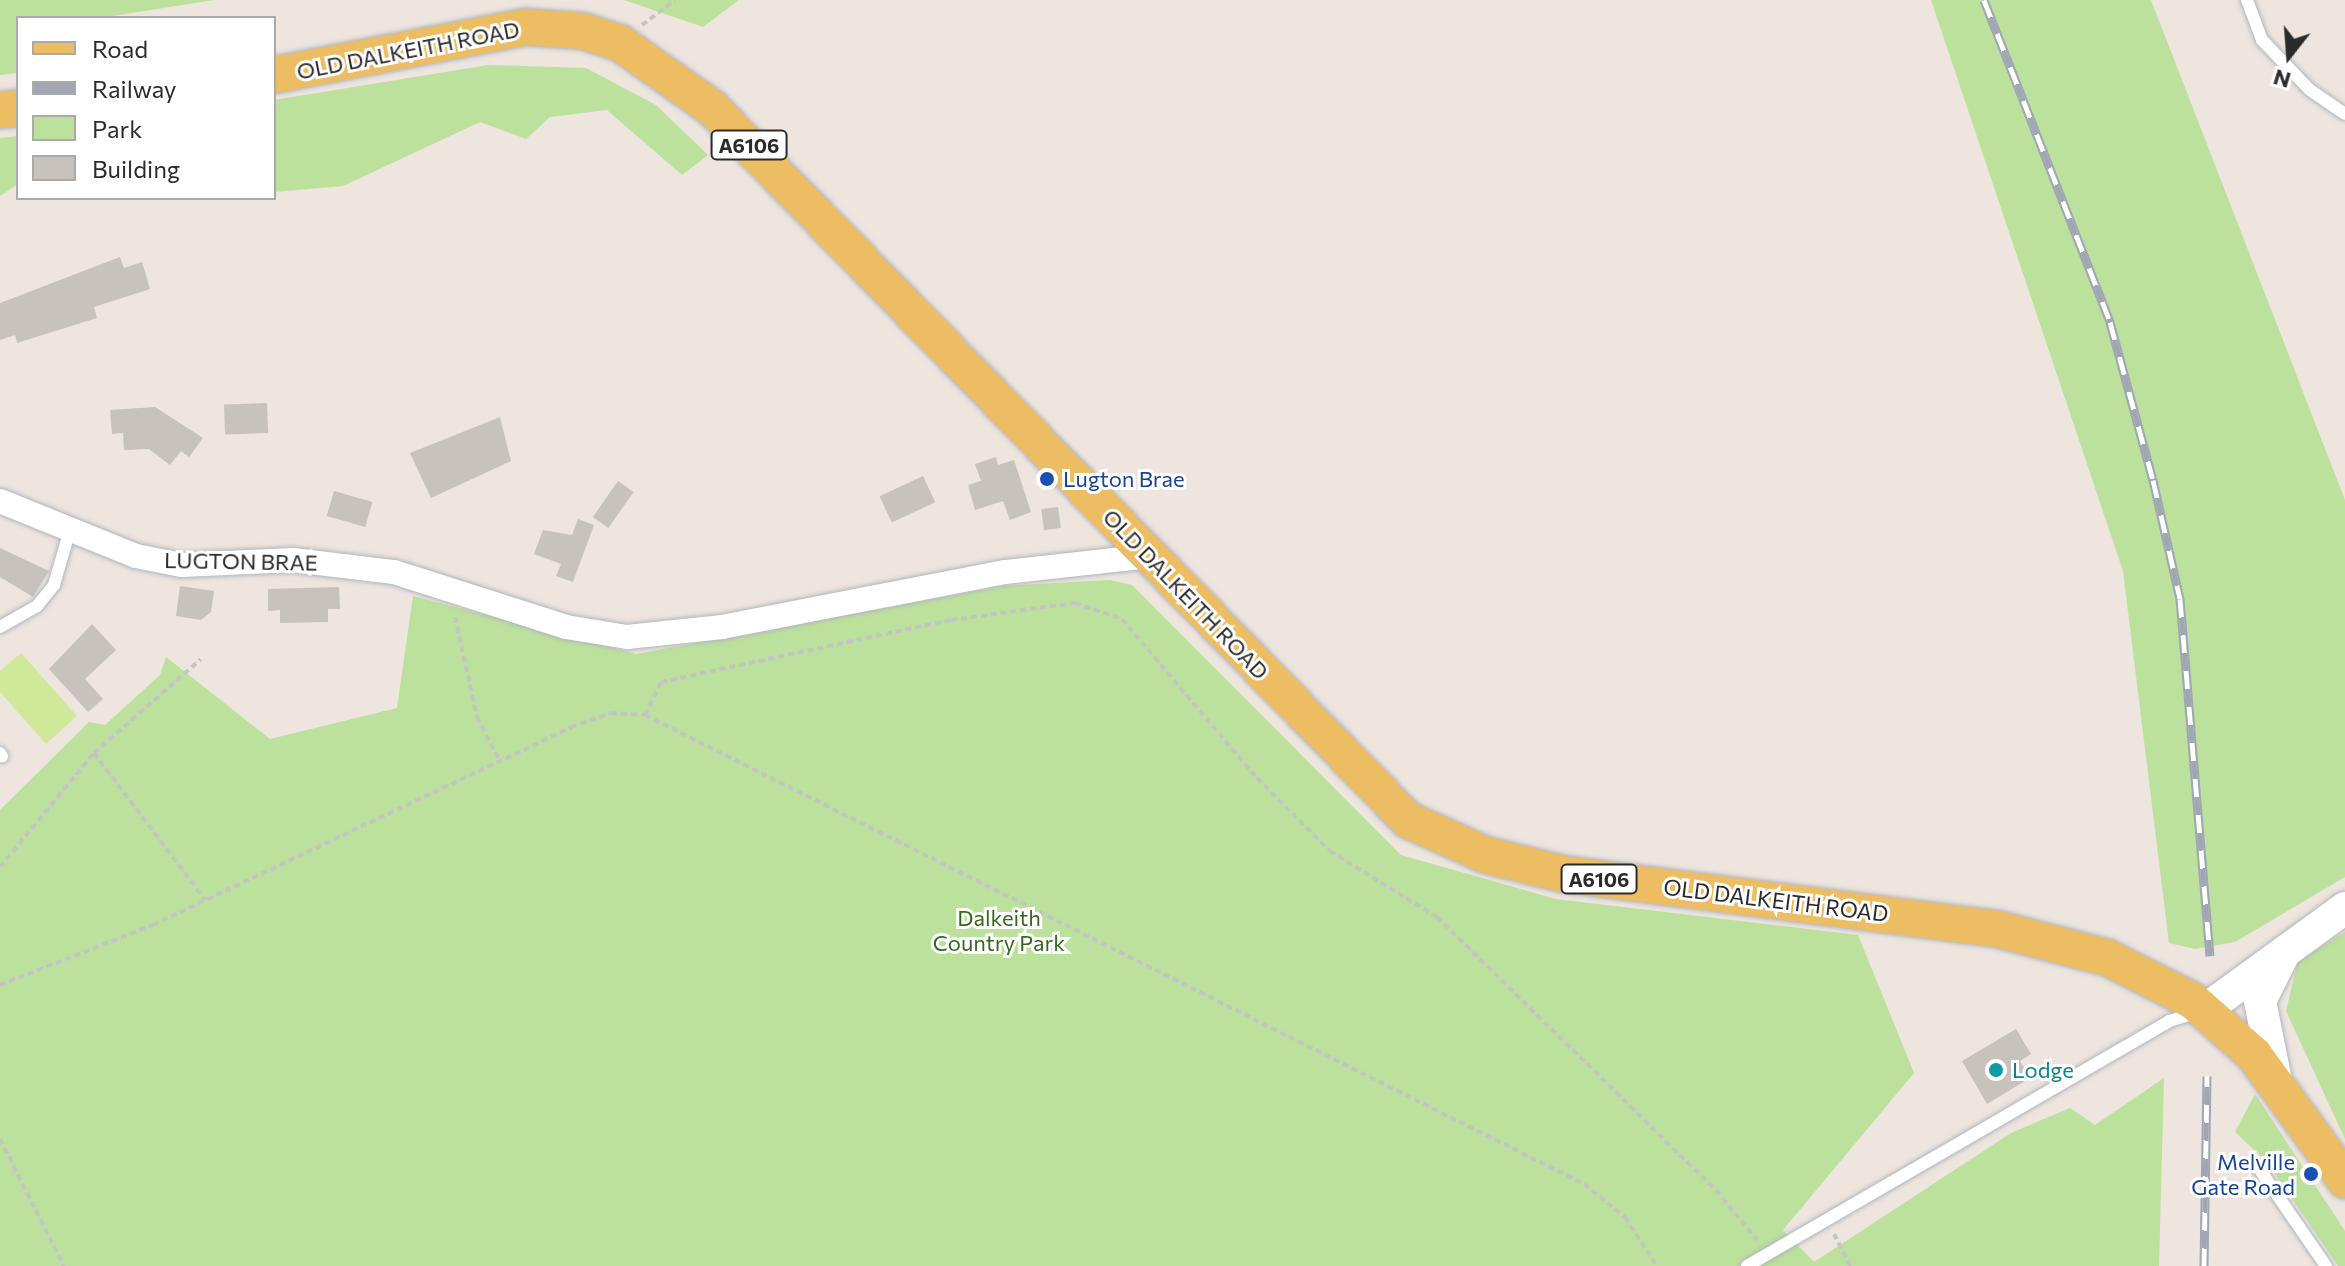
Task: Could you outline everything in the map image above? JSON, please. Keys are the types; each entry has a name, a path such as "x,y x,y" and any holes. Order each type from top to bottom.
{"main road":[{"name":"OLD DALKEITH ROAD","path":"276,75 525,27 583,31 620,43 712,108 1390,804 1446,841 1563,874 2033,936 2108,958 2205,1010"},
{"name":"A6106","path":"2205,1010 2276,1081 2345,1180"}],"street":[{"name":"LUGTON BRAE","path":"0,501 69,533 181,565 293,560 394,572 566,627 627,637 722,627 1005,572 1149,556"},
{"path":"2205,1010 2294,941 2345,908"},
{"path":"2276,1081 2260,1001 2274,964 2294,941"}],"lane":[{"path":"2247,0 2262,40 2310,90 2345,114"},
{"path":"0,627 37,606 54,585 69,533"},
{"path":"1747,1266 2169,1021 2205,1010"},
{"path":"2258,1167 2326,1266"}],"path":[{"path":"620,43 675,0"},
{"path":"645,715 661,682 951,620 1075,603 1122,619 1257,778 1330,851 1437,917 1716,1190 1769,1254"},
{"path":"454,607 477,717 500,761"},
{"path":"0,867 94,753 201,659"},
{"path":"0,985 205,900 500,761 611,713 645,715 1584,1184 1625,1217 1657,1266"},
{"path":"94,753 205,900"},
{"path":"0,1139 64,1266"},
{"path":"1828,1221 1850,1266"}],"green space":[{"path":"0,0 214,0 113,16 16,16 16,73 0,75"},
{"path":"624,0 739,0 703,27"},
{"path":"1931,0 2151,0 2345,500 2345,877 2235,942 2195,949 2169,943 2123,571"},
{"path":"488,65 586,68 656,105 708,155 682,175 607,110 550,117 526,139 480,122 343,186 276,192 276,100"},
{"path":"16,136 16,185 0,196 0,138"},
{"name":"Dalkeith Country Park","path":"1110,580 1132,585 1401,855 1556,899 1858,935 1914,1073 1783,1230 1814,1262 2011,1133 2070,1108 2095,1125 2164,1078 2159,1266 0,1266 0,810 89,722 105,725 160,675 166,657 270,739 397,708 413,596 636,654 1003,586"},
{"path":"21,653 77,716 46,744 0,692 0,671"},
{"path":"2345,932 2345,1139 2286,1011 2298,961"},
{"path":"2255,1094 2345,1231 2345,1266 2338,1266 2267,1162 2235,1132"}],"building":[{"path":"120,257 124,268 142,262 150,289 94,307 97,318 17,343 15,335 0,340 0,303"},
{"path":"267,403 268,433 225,434 224,405"},
{"path":"155,407 203,438 189,457 181,451 170,465 149,449 124,450 123,433 112,434 110,410"},
{"path":"500,417 511,461 431,498 410,453"},
{"path":"996,457 998,465 1014,460 1031,512 1010,520 1003,501 975,510 968,485 981,481 975,464"},
{"path":"923,476 935,502 892,523 879,496"},
{"path":"618,481 634,492 608,528 593,517"},
{"path":"334,491 372,502 365,527 327,516"},
{"path":"1058,507 1061,528 1044,530 1041,509"},
{"path":"578,519 594,525 573,582 556,576 561,564 534,554 543,530 572,535"},
{"path":"0,548 49,571 33,597 0,577"},
{"path":"180,586 214,591 211,612 201,620 176,616"},
{"path":"339,587 340,609 328,609 328,622 280,623 280,610 268,611 268,589"},
{"path":"92,624 116,650 85,679 103,699 88,712 49,669"},
{"name":"Lodge","path":"2016,1029 2031,1054 2020,1061 2030,1078 1987,1104 1962,1061"}],"railway":[{"path":"1984,0 2110,322 2153,480 2180,599 2210,956"},
{"path":"2204,1266 2207,1076"}],"place":[{"name":"Lugton Brae","path":"1047,479"},
{"name":"Lodge","path":"1996,1070"},
{"name":"Melville Gate Road","path":"2311,1174"}]}
